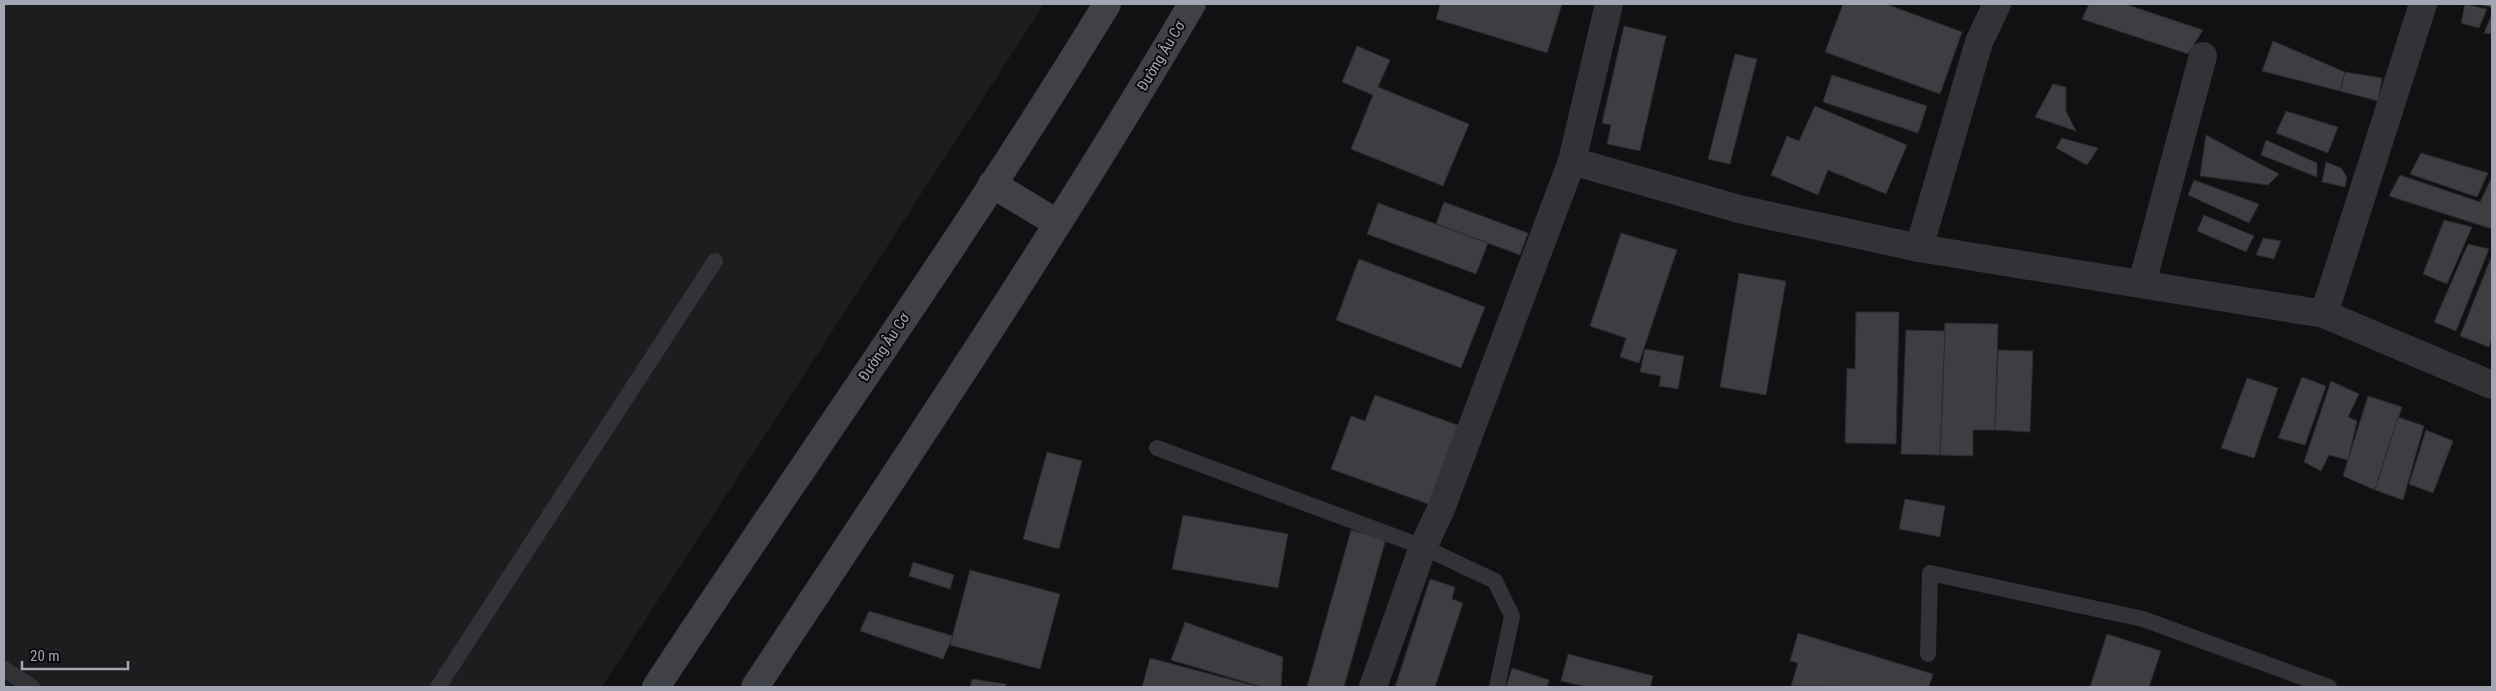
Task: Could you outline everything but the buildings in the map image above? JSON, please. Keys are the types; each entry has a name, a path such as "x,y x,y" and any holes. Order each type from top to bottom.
{"street":[{"name":"Đường Âu Cơ","path":"656,687 992,184 1107,4"},
{"name":"Đường Âu Cơ","path":"755,687 1057,223 1129,110 1192,4"},
{"path":"1373,687 1423,547 1441,509 1572,161 1609,4"},
{"path":"1919,248 1979,42 1997,4"},
{"path":"2324,314 2423,4"},
{"path":"2142,283 2202,56"},
{"path":"1572,161 1739,209 1919,248 2324,314 2492,386"},
{"path":"992,184 1057,223"}],"lane":[{"path":"438,687 715,261"},
{"path":"1157,448 1423,547 1495,581 1512,616 1497,687"},
{"path":"1928,654 1930,573 2143,619 2329,687"},
{"path":"4,669 32,687"}],"shaded area":[{"path":"4,4 1044,4 602,687 4,687"}]}
